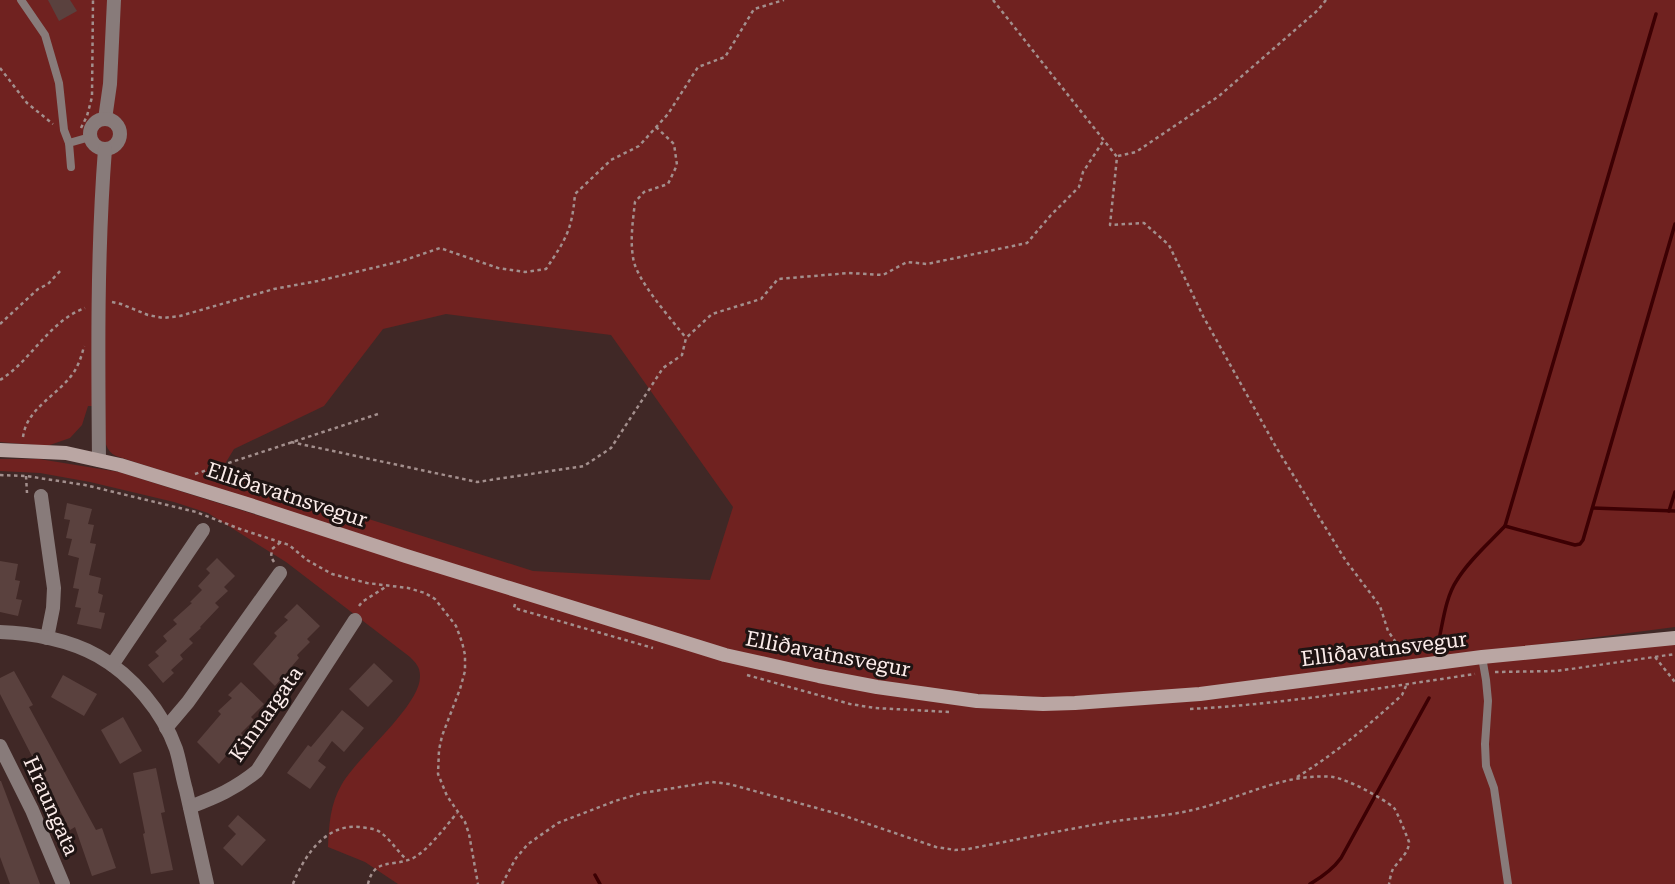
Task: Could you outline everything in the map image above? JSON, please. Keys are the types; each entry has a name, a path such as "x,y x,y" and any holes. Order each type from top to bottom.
{"main road":[{"name":"Elliðavatnsvegur","path":"0,450 66,453 175,481 517,591 748,661 819,677 977,701 1043,704 1109,702 1200,694 1412,666 1484,665 1675,638"}],"street":[{"path":"105,119 110,84 114,0"},
{"path":"105,119 115,122 120,136 114,145 105,149 95,145 90,136 93,124 105,119"},
{"path":"99,460 99,303 105,149"},
{"path":"41,496 54,589 47,638"},
{"path":"112,666 203,530"},
{"path":"166,727 188,702 279,573"},
{"name":"Kinnargata","path":"190,807 222,794 257,771 355,620"},
{"path":"0,632 47,638 85,649 112,666 139,690 166,727 176,749 207,884"},
{"name":"Hraungata","path":"0,746 32,810 63,884"}],"lane":[{"path":"22,0 45,35 59,83 64,130 72,142 71,167"},
{"path":"72,142 90,136"},
{"path":"1484,665 1488,701 1486,765 1493,788 1508,884"}],"path":[{"path":"72,142 87,116 92,97 93,0"},
{"path":"0,380 64,321 80,310 99,303 121,304 148,315 180,316 274,289 402,261 440,248 498,268 525,272 546,269 565,240 573,218 575,194 611,160 639,146 668,114 698,67 725,57 754,9 784,0"},
{"path":"502,884 516,858 528,844 558,823 642,793 712,782 812,806 936,847 955,849 968,849 1106,822 1191,811 1294,779 1350,740 1402,695 1412,666 1388,631 1380,606 1346,561 1276,447 1203,316 1168,245 1144,223 1110,225 1117,157 993,0"},
{"path":"1117,157 1136,152 1219,96 1318,10 1326,0"},
{"path":"0,68 27,103 48,122 64,130"},
{"path":"656,127 674,144 677,166 668,184 644,192 635,202 633,260 648,289 686,338"},
{"path":"291,442 477,482 584,466 611,448 663,368 682,355 686,338 712,314 761,299 778,279 849,274 883,275 907,262 927,264 1027,243 1079,187 1083,172 1104,140"},
{"path":"0,324 62,269"},
{"path":"22,450 24,428 32,413 73,373 88,337"},
{"path":"175,481 381,413"},
{"path":"0,475 85,485 196,512 289,545 319,568 331,573 367,583 408,588 435,599 456,626 463,642 465,656 465,671 460,689 442,736 439,774 447,796 469,834 478,884"},
{"path":"279,573 271,557 272,549 281,542"},
{"path":"355,620 357,609 362,602 387,586"},
{"path":"517,591 514,608 655,649"},
{"path":"1183,710 1238,707 1407,684 1484,665 1557,671 1675,654"},
{"path":"1655,657 1675,682"},
{"path":"746,675 850,704 954,712"},
{"path":"1294,779 1334,778 1349,781 1394,808 1408,839 1405,854 1393,869 1389,884"},
{"path":"368,884 371,873 379,866 407,860 420,854 457,813"},
{"path":"293,884 313,848 340,828 370,828 381,832 407,860"}],"shaded area":[{"path":"0,0 1675,0 1675,627 1170,692 1057,698 971,694 866,680 733,651 116,456 105,441 105,406 88,406 82,425 70,438 47,446 0,442","holes":["446,314 611,335 733,507 710,580 533,571 220,472 234,449 324,406 383,329"]},
{"path":"0,459 39,459 119,472 708,656 995,708 1675,641 1675,884 398,884 365,862 328,847 329,831 333,807 342,784 400,716 418,688 420,673 414,661 286,562 208,513 90,482 40,473 0,471"}],"building":[{"path":"48,0 70,0 77,11 59,21"},
{"path":"67,503 92,509 88,524 94,525 90,543 96,544 89,575 101,578 98,593 103,595 99,612 105,613 101,629 77,624 81,608 75,607 79,589 73,588 79,558 68,555 72,539 66,538 70,520 64,519"},
{"path":"217,558 235,576 224,587 228,591 215,603 219,607 189,639 193,643 180,655 183,659 171,670 174,673 163,683 148,665 159,656 155,652 167,641 163,636 177,624 173,620 202,590 198,586 210,573 206,569"},
{"path":"0,561 18,564 15,580 20,581 16,599 22,600 18,616 0,612"},
{"path":"297,604 320,626 307,639 310,642 275,686 253,664 277,636 274,633 288,620 284,617"},
{"path":"374,663 393,681 368,707 349,689"},
{"path":"14,671 33,705 29,707 96,830 102,828 116,868 92,876 75,827 70,830 0,694 0,678"},
{"path":"63,675 97,694 84,716 51,697"},
{"path":"241,682 264,704 251,717 254,720 219,764 197,742 221,714 218,711 232,698 228,695"},
{"path":"342,710 364,728 344,752 332,741 318,761 326,767 310,789 287,773 308,745 311,747"},
{"path":"123,717 142,751 120,764 101,730"},
{"path":"156,768 165,812 161,813 173,870 151,874 133,773"},
{"path":"0,781 40,884 10,884 0,857"},
{"path":"238,815 266,840 242,866 223,848 236,834 228,826"}],"waterway":[{"path":"1438,644 1453,587 1467,566 1505,526 1656,14"},
{"path":"1505,526 1575,545 1583,540 1675,224"},
{"path":"1669,511 1675,492"},
{"path":"1593,508 1675,511"},
{"path":"1310,884 1327,873 1341,858 1429,698"},
{"path":"595,875 600,884"}]}
